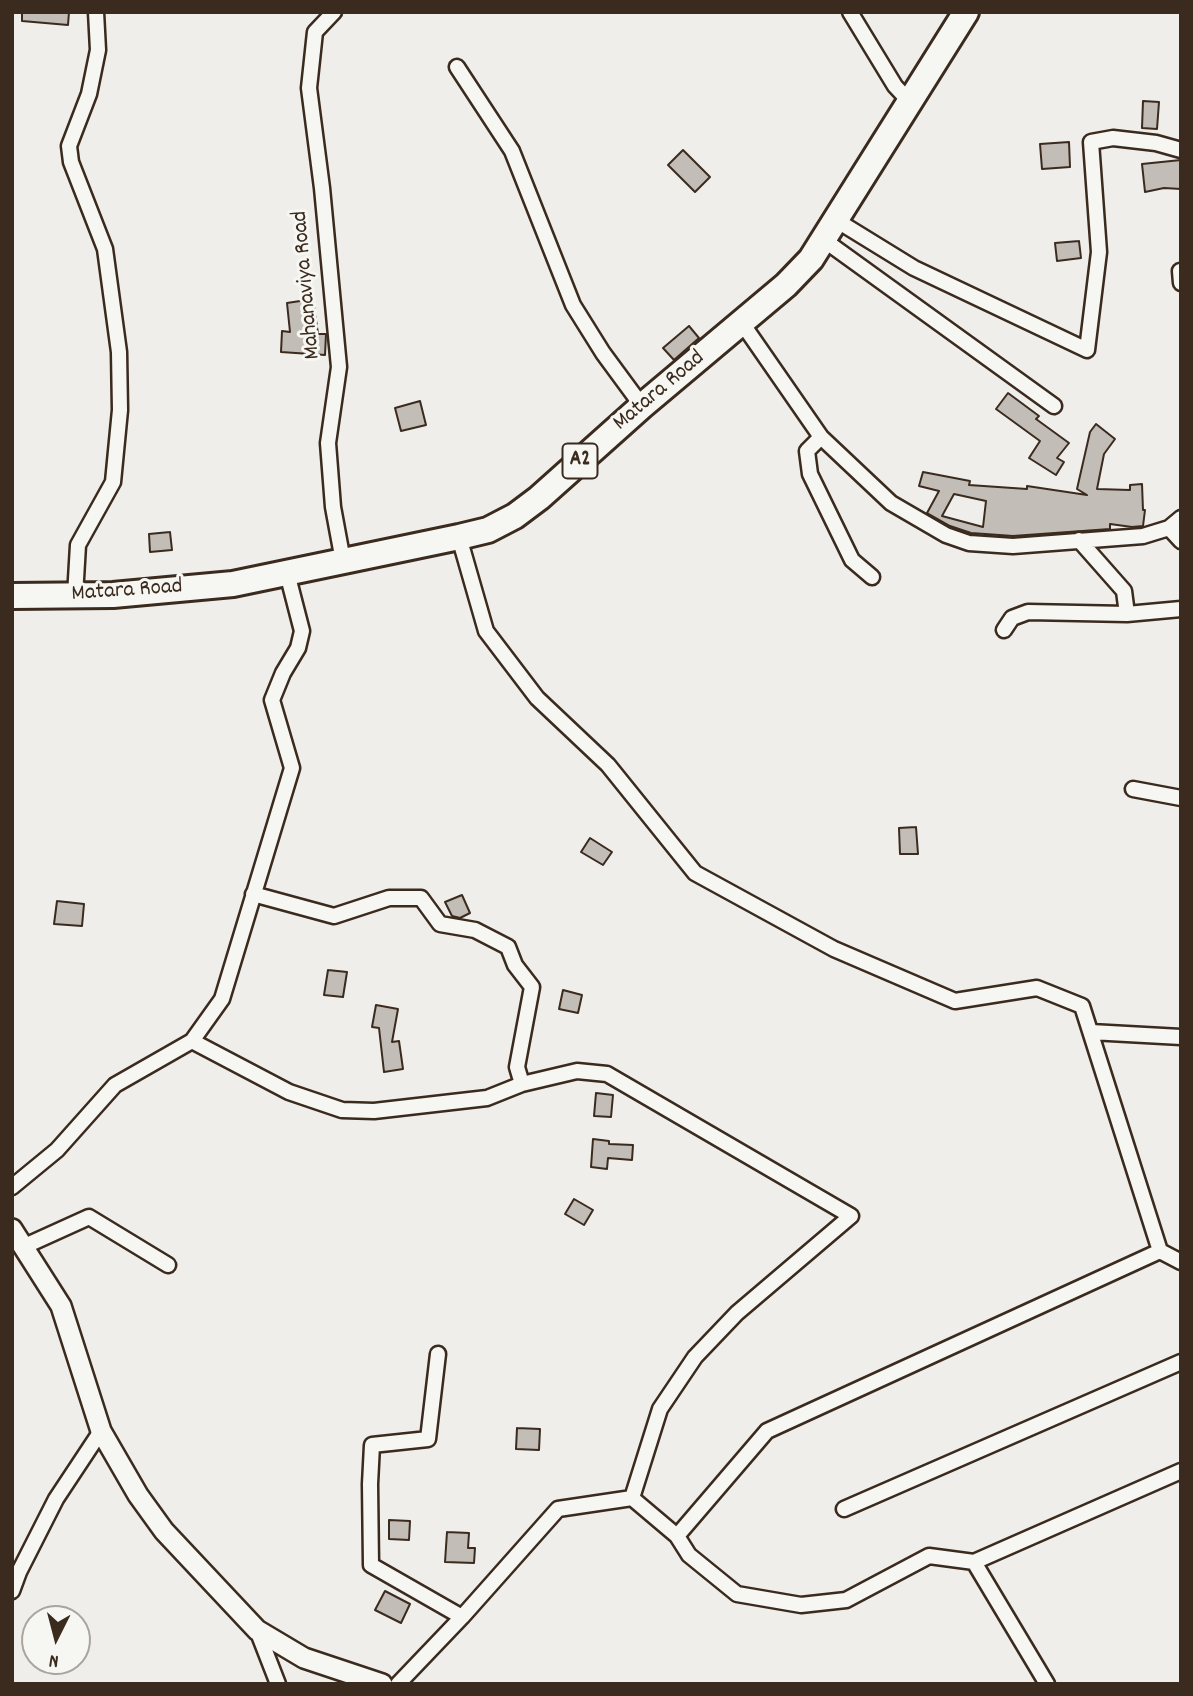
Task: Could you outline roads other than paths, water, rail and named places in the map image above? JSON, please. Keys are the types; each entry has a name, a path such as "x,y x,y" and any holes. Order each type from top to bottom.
{"highway":[{"name":"Matara Road","path":"12,596 113,595 233,584 488,530 523,510 786,285 811,259 966,12"}],"main road":[{"path":"12,1229 61,1306 101,1431 138,1495 164,1531 257,1630 304,1658 382,1684"}],"street":[{"path":"75,596 78,545 113,482 120,410 119,352 105,249 71,162 68,146 89,94 98,50 96,12"},
{"name":"Mahanaviya Road","path":"334,12 315,32 309,88 323,188 339,367 328,443 332,507 343,561"},
{"path":"850,12 895,86 909,101"},
{"path":"457,67 512,151 573,305 642,406"},
{"path":"830,230 1087,350 1099,252 1091,142 1113,138 1156,143 1181,150"},
{"path":"830,230 1054,406"},
{"path":"742,323 821,437 891,503 946,535 969,543 1013,546 1143,536 1169,528 1181,518"},
{"path":"821,437 807,451 810,474 852,560 872,577"},
{"path":"1169,528 1181,541"},
{"path":"459,537 486,631 537,698 608,765 695,873 834,949 955,1001 1037,988 1082,1006 1160,1251 1181,1262"},
{"path":"1079,540 1124,591 1127,614"},
{"path":"12,1188 57,1150 115,1085 192,1041 222,999 292,768 272,700 298,648 302,631 287,573"},
{"path":"1004,630 1012,618 1028,612 1127,614 1181,609"},
{"path":"1133,789 1181,798"},
{"path":"253,894 334,916 390,898 421,898 440,923 475,930 508,947 515,965 532,987 517,1067 522,1084"},
{"path":"1091,1032 1181,1037"},
{"path":"192,1041 289,1092 342,1110 374,1111 487,1098 522,1084 577,1071 607,1074 851,1216 737,1313 695,1357 660,1409 632,1498"},
{"path":"25,1246 89,1217 168,1265"},
{"path":"677,1535 767,1431 1160,1251"},
{"path":"438,1353 428,1439 372,1445 372,1564 462,1617"},
{"path":"844,1509 1181,1362"},
{"path":"12,1591 56,1499 101,1431"},
{"path":"398,1684 558,1509 632,1498 677,1535 690,1555 737,1594 801,1605 846,1600 929,1556 974,1562 1181,1471"},
{"path":"974,1562 1047,1684"},
{"path":"257,1630 278,1684"}]}
